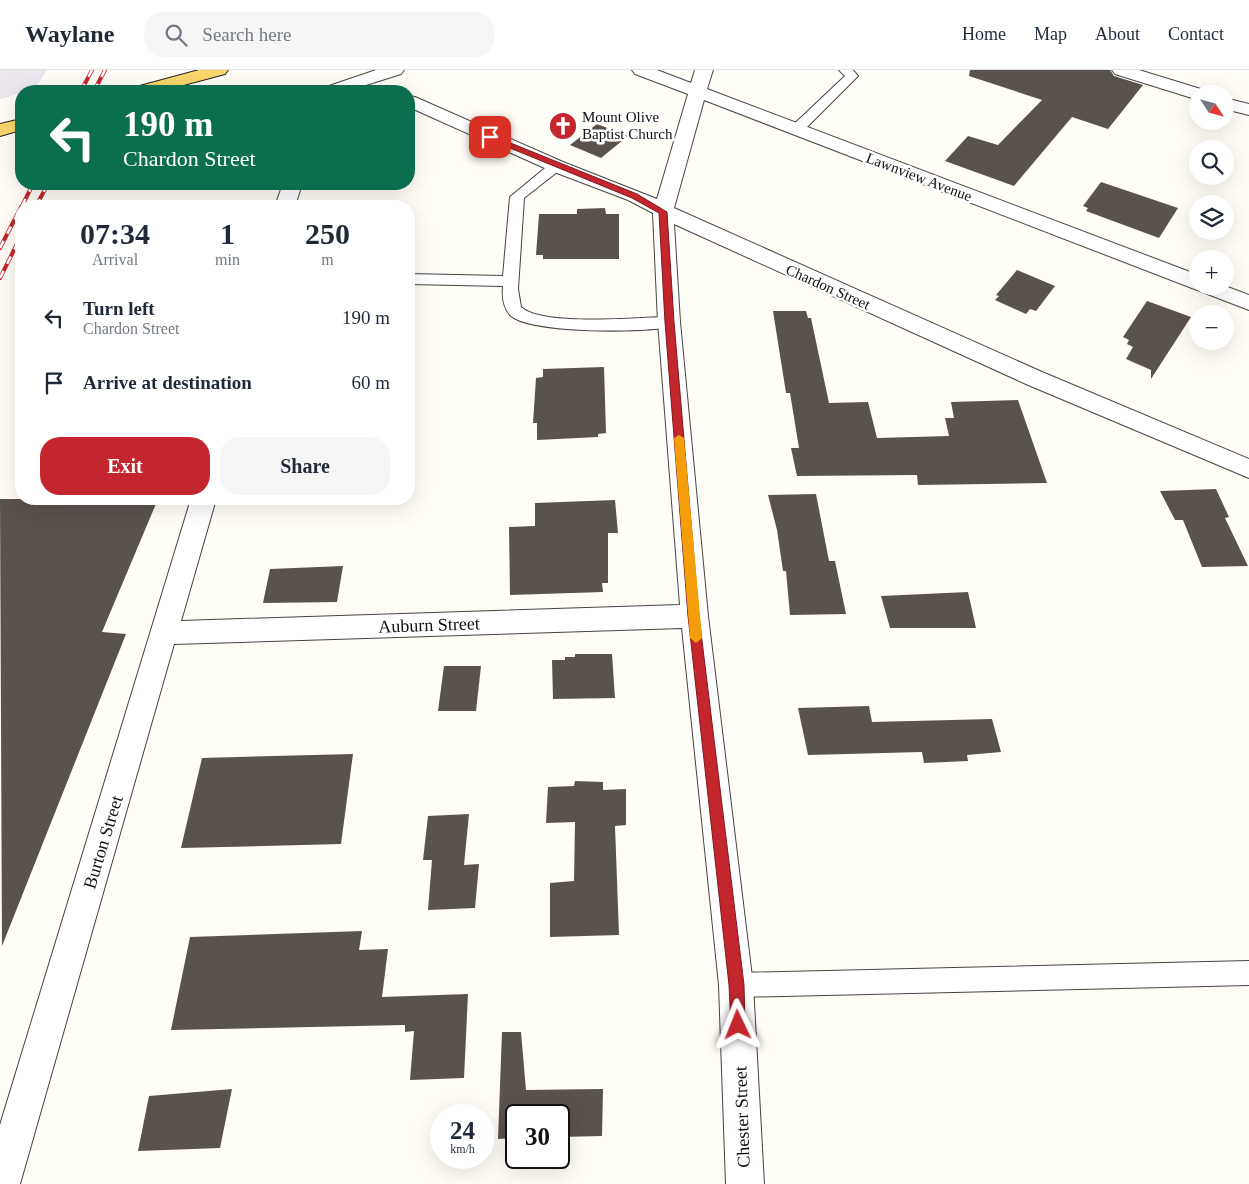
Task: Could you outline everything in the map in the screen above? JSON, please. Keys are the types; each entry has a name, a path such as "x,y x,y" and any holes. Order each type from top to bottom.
{"main road":[{"path":"164,85 219,70"},
{"path":"0,130 15,126"}],"street":[{"path":"347,85 395,70"},
{"name":"Lawnview Avenue","path":"641,70 701,80 796,130 1189,280"},
{"path":"1121,70 1189,91"},
{"path":"359,80 371,85"},
{"name":"Chester Street","path":"701,80 663,212 669,322 694,616 736,985 745,1184"},
{"name":"Chardon Street","path":"415,104 556,166 634,196 663,212 1034,378 1249,469"},
{"path":"1234,106 1249,110"},
{"path":"1229,295 1249,303"},
{"name":"Burton Street","path":"1,1184 201,505"},
{"name":"Auburn Street","path":"165,633 694,616"}],"lane":[{"path":"796,130 852,76 845,70"},
{"path":"556,166 524,189 517,197 510,281 511,303 516,312 536,322 669,322"},
{"path":"415,279 510,281"},
{"path":"736,985 1249,973"}],"shaded area":[{"path":"0,70 47,70 38,85 15,85 15,95 0,99"}],"building":[{"path":"970,70 1110,70 1114,76 1143,85 1108,129 1072,117 1014,186 945,161 968,136 998,145 1042,100 969,76"},
{"path":"597,124 628,136 601,158 570,145"},
{"path":"1101,182 1178,208 1159,238 1086,211 1088,208 1083,206"},
{"path":"605,208 606,214 619,214 619,259 543,259 543,255 536,255 539,214 577,214 577,209"},
{"path":"1017,270 1055,286 1036,311 1030,309 1026,314 995,300 999,296 996,295"},
{"path":"1147,301 1189,316 1189,320 1151,379 1151,370 1126,359 1133,347 1127,344 1129,340 1123,337"},
{"path":"773,311 806,311 808,318 811,318 829,403 868,402 877,438 949,436 945,418 954,418 951,402 1018,400 1047,483 918,485 917,475 797,476 791,448 799,448 790,393 786,393"},
{"path":"604,367 606,433 598,434 598,437 537,440 537,423 533,423 536,378 543,377 543,369"},
{"path":"1216,489 1229,517 1225,518 1248,566 1202,567 1183,520 1175,520 1160,491"},
{"path":"816,494 829,561 835,561 846,614 790,615 786,571 783,571 777,530 768,495"},
{"path":"0,499 15,499 15,505 155,505 102,632 126,634 2,946"},
{"path":"615,500 618,533 608,533 608,583 602,583 603,592 510,595 509,527 535,526 535,503"},
{"path":"343,566 337,602 263,603 270,569"},
{"path":"968,592 976,628 890,628 881,596"},
{"path":"575,654 612,654 615,698 553,699 552,660 565,660 565,657 575,657"},
{"path":"444,666 481,666 476,711 438,711"},
{"path":"869,706 872,722 992,719 1001,752 967,755 968,761 924,763 922,752 808,755 798,708"},
{"path":"353,754 341,844 181,848 202,758"},
{"path":"575,781 603,782 603,790 626,789 626,825 615,826 619,935 550,937 550,883 574,881 575,822 546,823 548,787 574,786"},
{"path":"469,814 464,865 479,864 475,908 428,910 432,860 423,860 428,816"},
{"path":"362,931 359,950 388,949 382,997 468,994 464,1078 410,1080 414,1031 405,1032 405,1025 171,1030 190,937"},
{"path":"502,1032 521,1032 526,1090 603,1089 602,1136 570,1137 570,1104 505,1104 505,1139 498,1139"},
{"path":"232,1089 220,1148 138,1151 149,1096"}],"railway":[{"path":"84,85 92,70"},
{"path":"97,85 105,70"},
{"path":"25,200 30,190"},
{"path":"39,200 45,190"},
{"path":"0,248 15,219"},
{"path":"0,278 15,248"}],"slow traffic":[{"path":"679,438 696,638"}],"place":[{"name":"Mount Olive Baptist Church","path":"563,126"}],"route":[{"path":"490,137 556,166 634,196 663,212 669,322 694,616 736,985 738,1025"}]}
